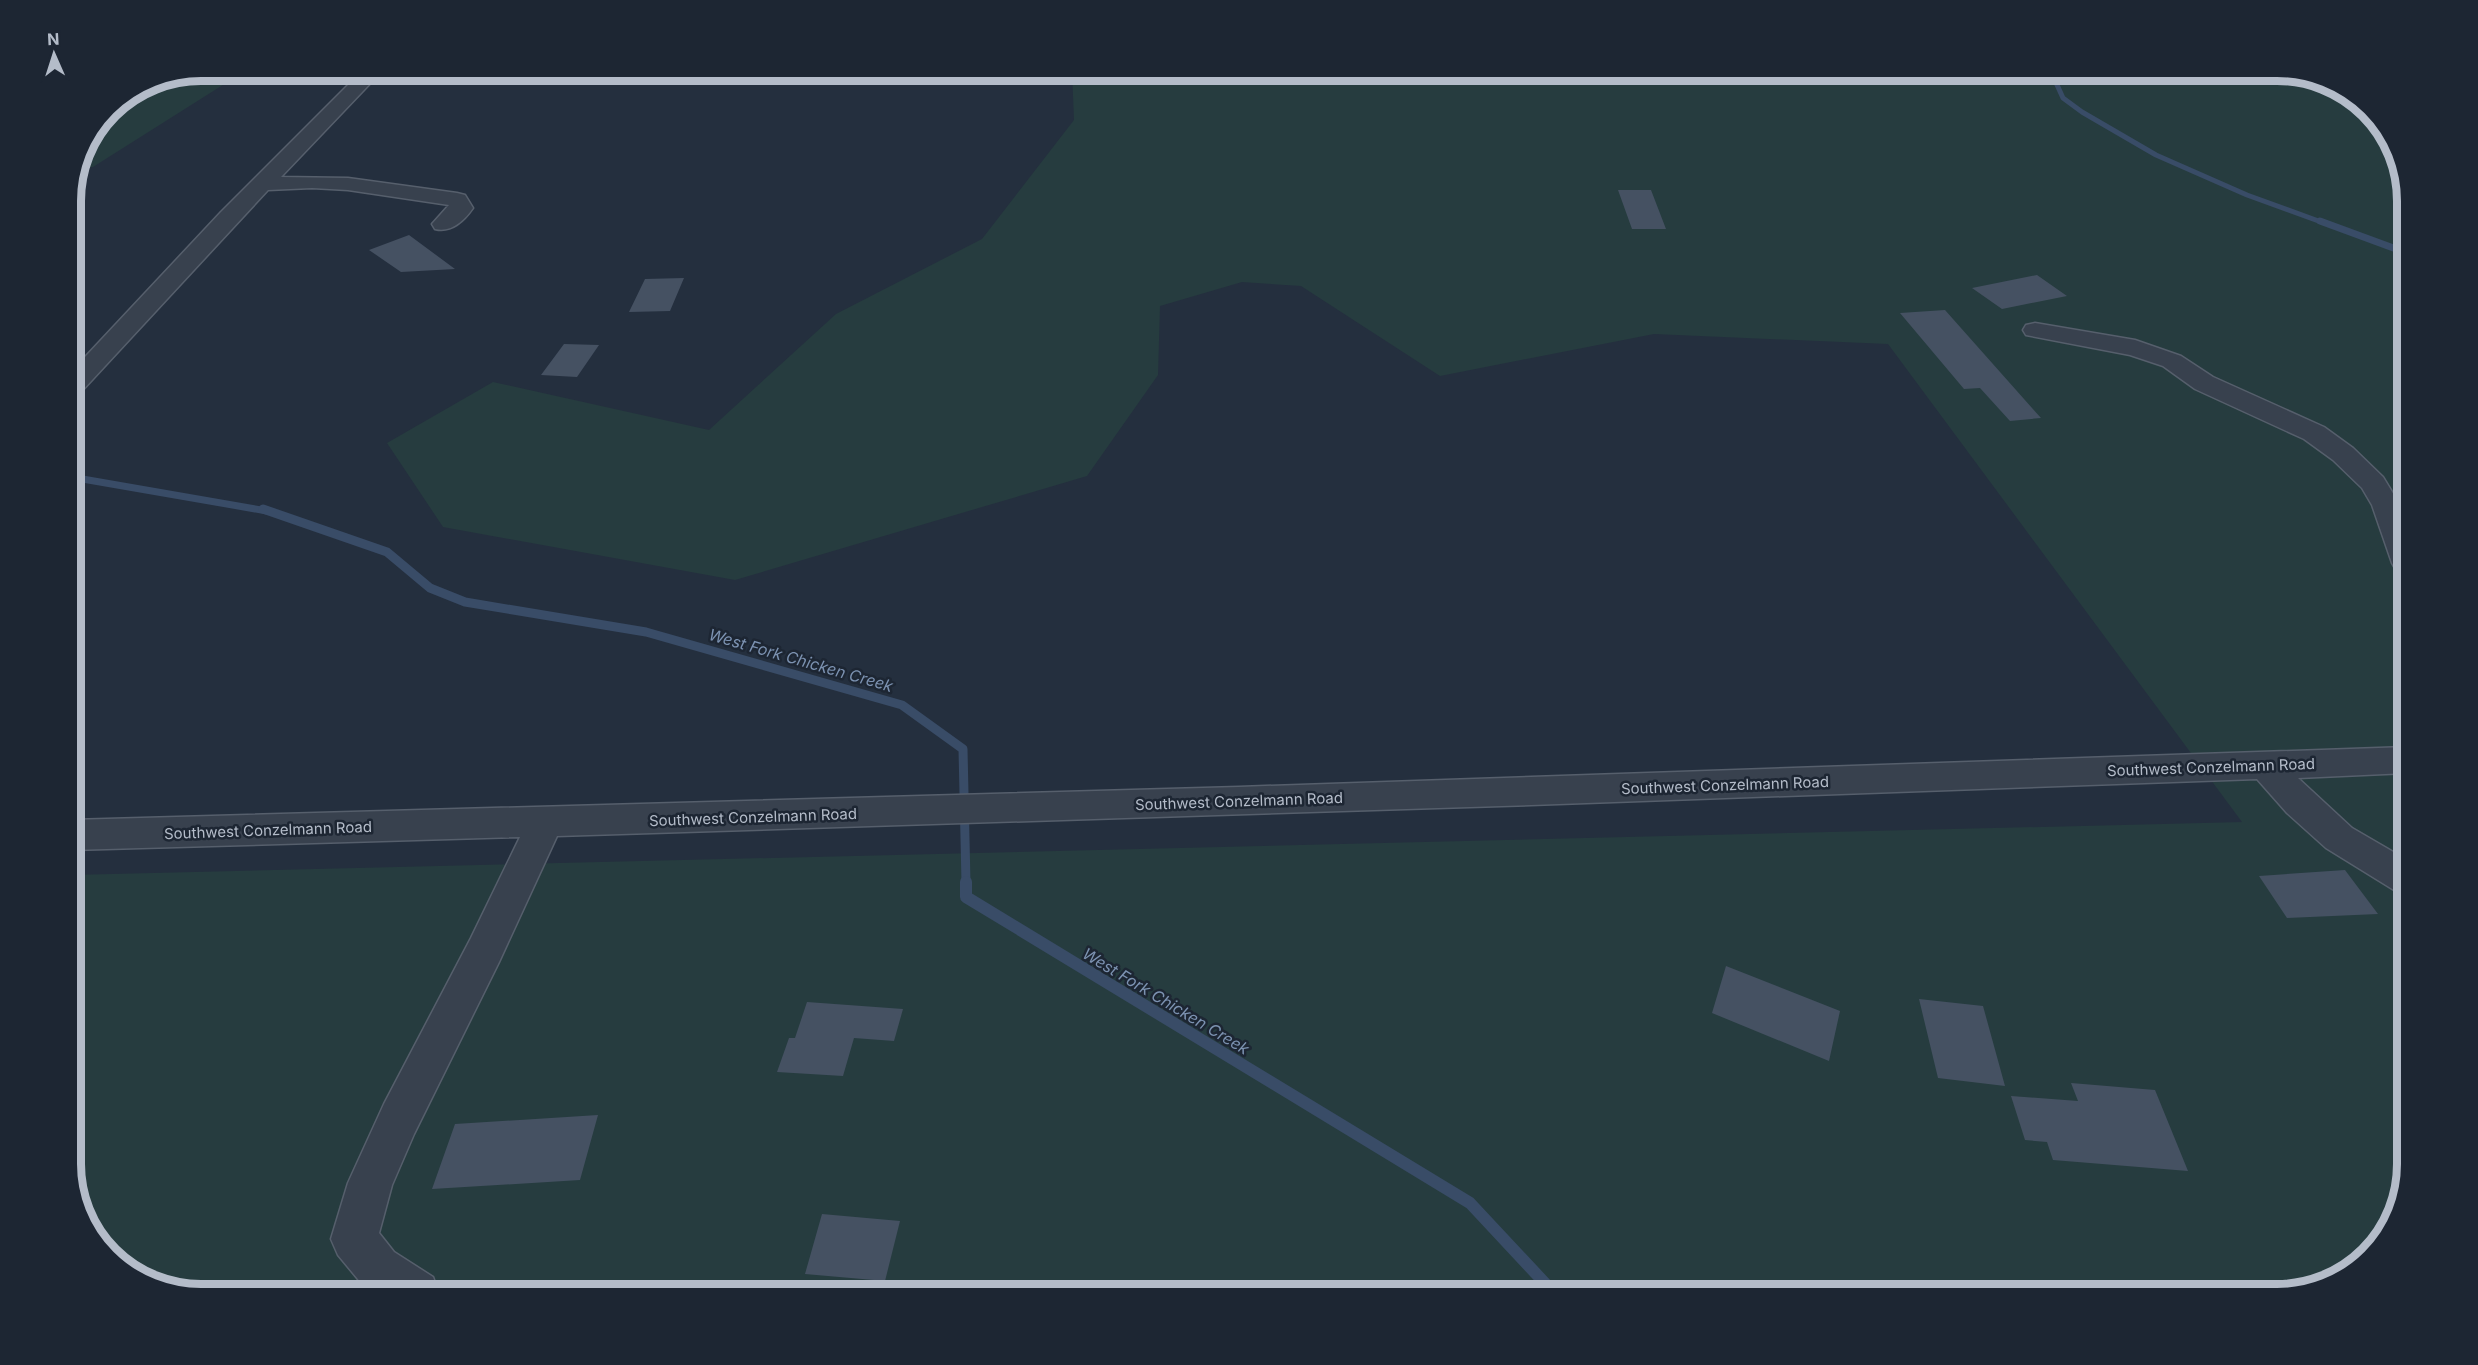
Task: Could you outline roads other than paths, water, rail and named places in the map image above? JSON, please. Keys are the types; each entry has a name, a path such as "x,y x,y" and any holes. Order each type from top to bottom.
{"street":[{"path":"81,376 262,184 363,81"},
{"path":"262,184 312,182 348,184 457,200 462,208 443,224"},
{"path":"2035,330 2135,348 2172,361 2204,382 2314,433 2343,454 2373,483 2386,505 2397,535"},
{"name":"Southwest Conzelmann Road","path":"81,835 1761,784 2397,760"},
{"path":"2265,765 2300,803 2339,838 2397,873"},
{"path":"401,1284 378,1268 354,1239 370,1183 399,1119 485,950 545,822"}],"waterway":[{"path":"2055,81 2063,98 2082,112 2156,155 2247,195 2324,223"},
{"path":"2320,221 2397,249"},
{"name":"West Fork Chicken Creek","path":"81,479 267,511"},
{"name":"West Fork Chicken Creek","path":"263,509 387,552 430,588 465,602 646,632 902,705 963,749 966,883"},
{"name":"West Fork Chicken Creek","path":"966,883 966,897 1470,1203 1546,1284"}]}
